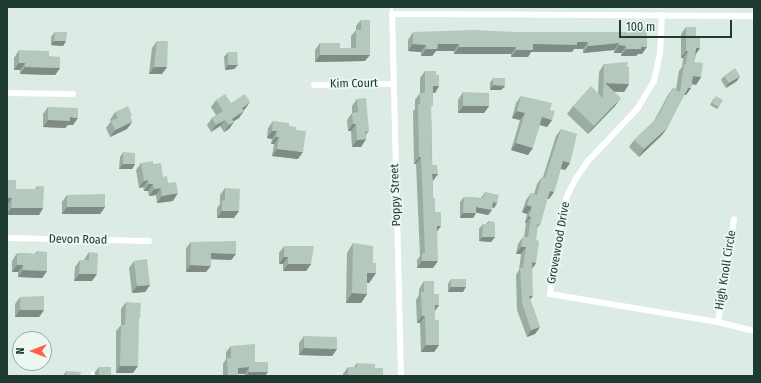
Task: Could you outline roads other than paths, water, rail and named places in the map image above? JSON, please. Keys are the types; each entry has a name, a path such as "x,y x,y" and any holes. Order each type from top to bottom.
{"street":[{"path":"392,14 754,16"},
{"name":"Poppy Street","path":"392,14 401,376"},
{"name":"Grovewood Drive","path":"662,15 660,53 654,81 638,108 588,161 576,178 568,194 562,210 550,294 718,322 754,331"},
{"name":"Kim Court","path":"314,85 393,84"},
{"path":"7,93 73,94"},
{"name":"High Knoll Circle","path":"718,322 734,219"},
{"name":"Devon Road","path":"7,238 149,241"}],"lane":[{"path":"390,7 392,14"}]}
